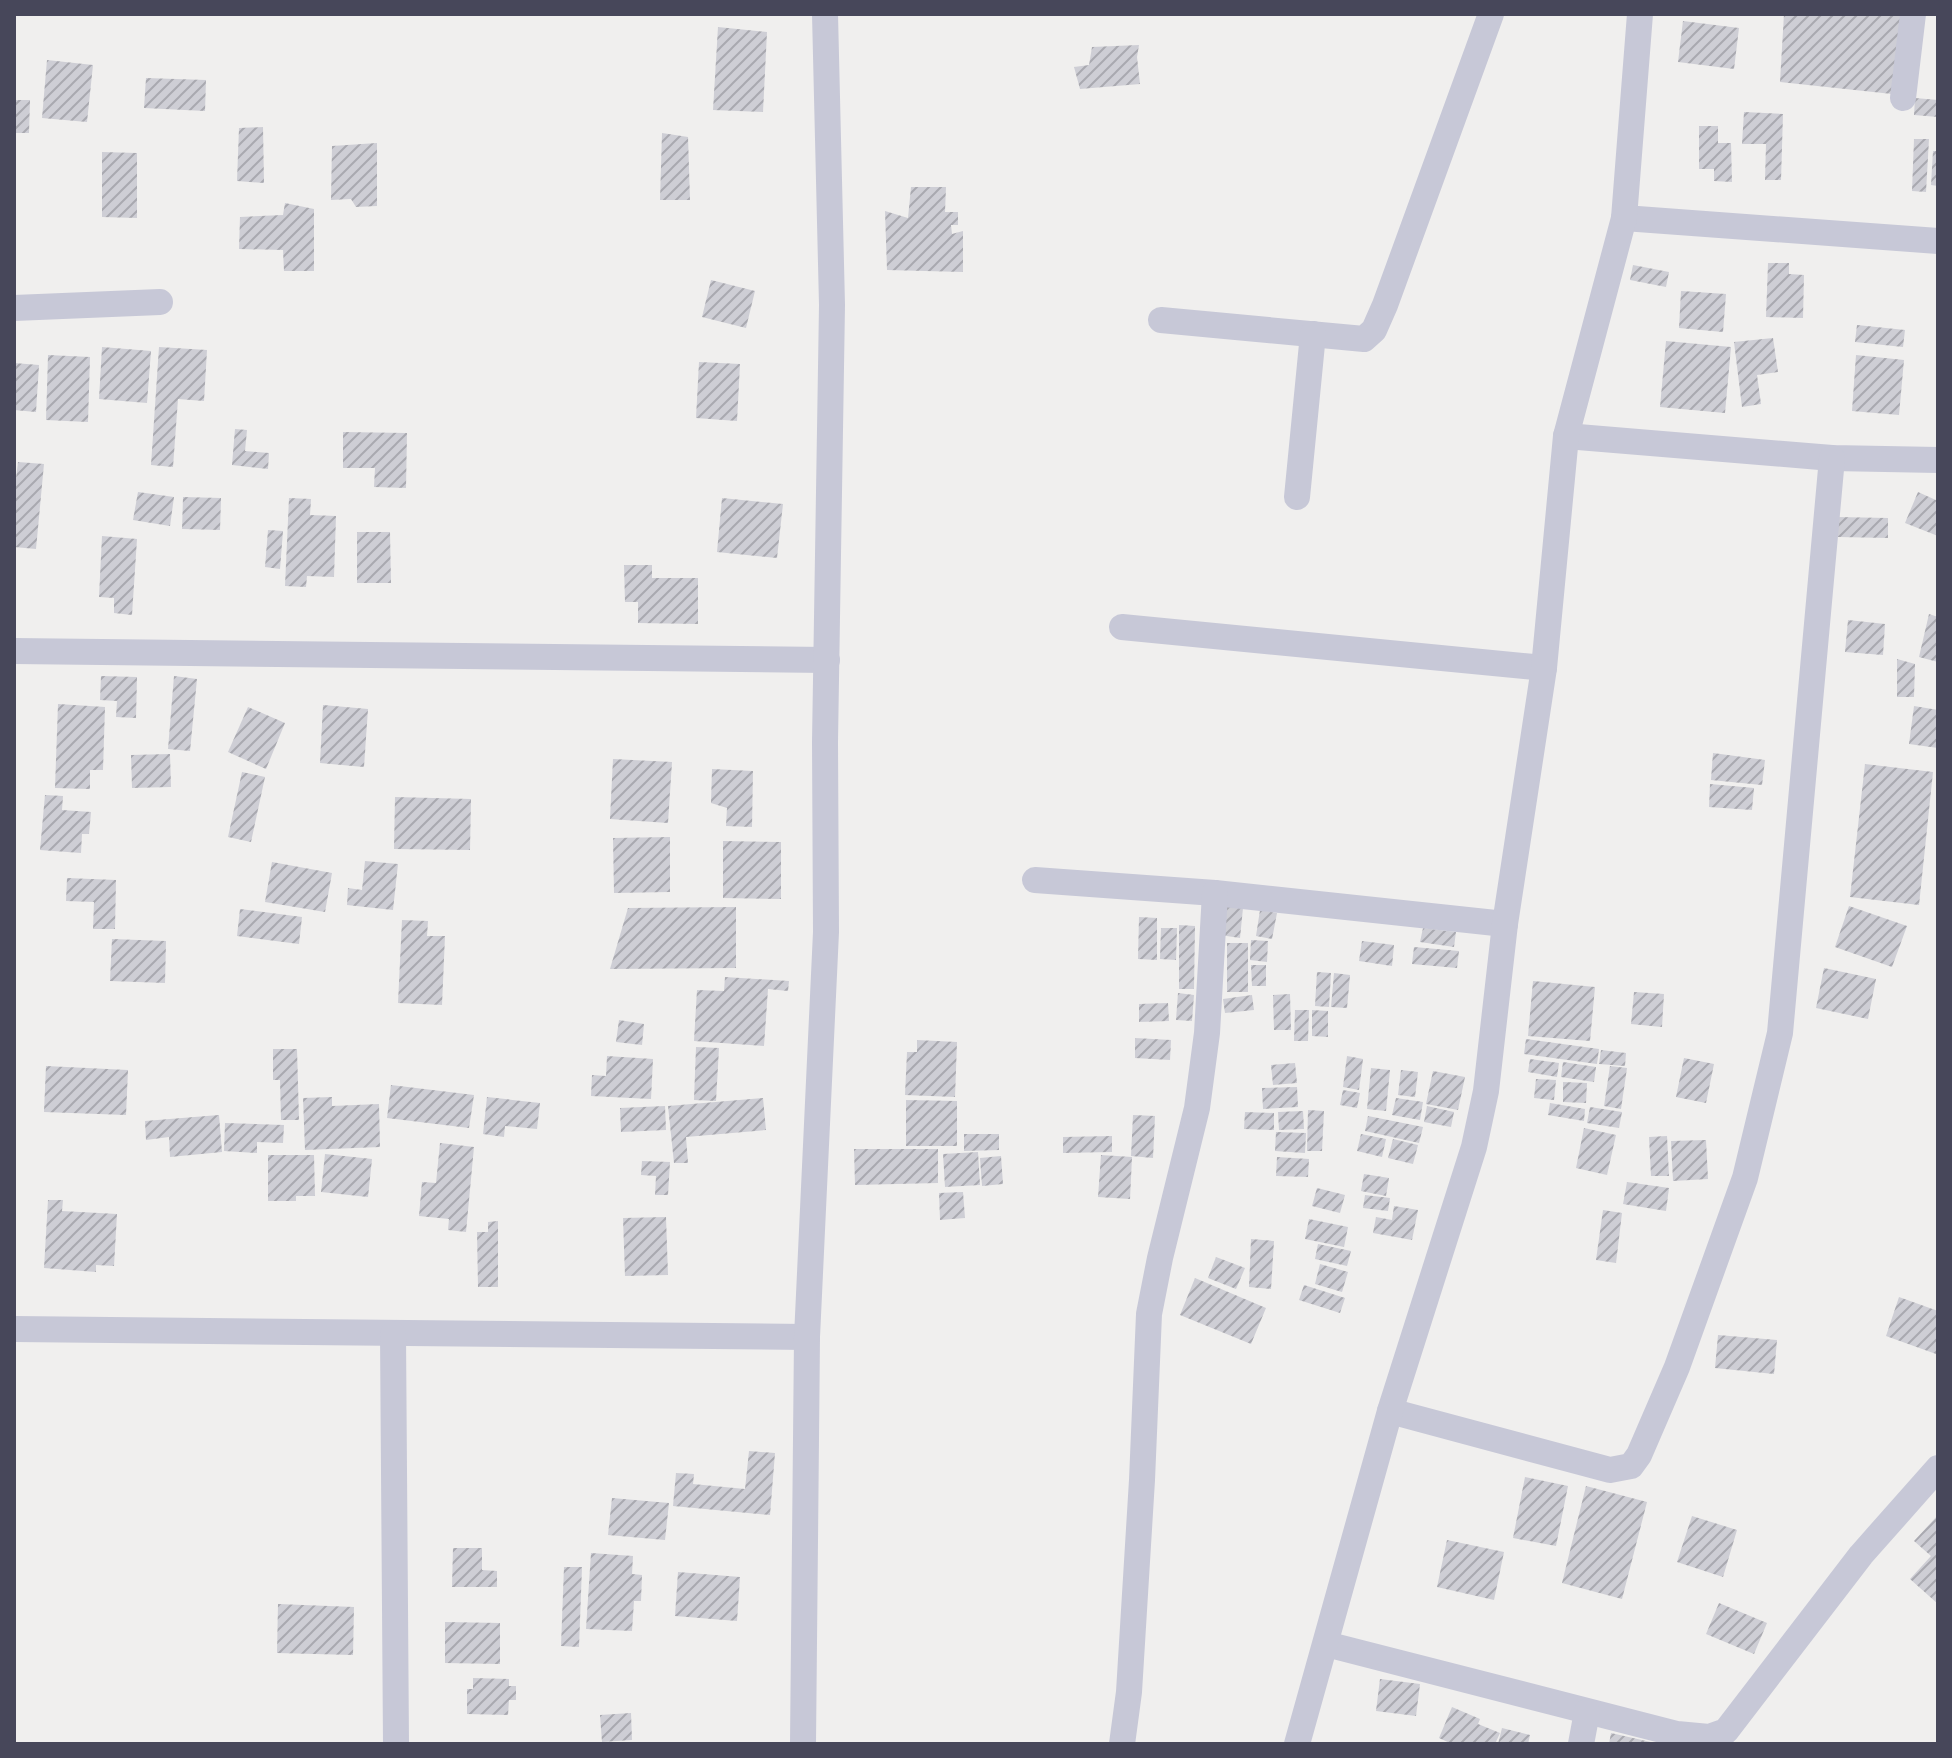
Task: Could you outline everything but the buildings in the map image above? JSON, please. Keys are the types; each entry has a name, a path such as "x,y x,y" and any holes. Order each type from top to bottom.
{"street":[{"path":"803,1744 807,1337 826,932 832,305 825,14"},
{"path":"1161,320 1364,339 1374,330 1491,14"},
{"path":"1297,1744 1390,1411 1474,1147 1486,1091 1505,924 1544,668 1566,436 1624,218 1640,14"},
{"path":"1903,98 1913,14"},
{"path":"1624,218 1938,241"},
{"path":"14,308 160,302"},
{"path":"1297,497 1313,334"},
{"path":"1566,436 1832,458 1938,460"},
{"path":"1390,1411 1610,1470 1631,1466 1639,1455 1677,1367 1745,1178 1780,1033 1832,458"},
{"path":"1122,627 1544,668"},
{"path":"14,651 827,660"},
{"path":"1035,880 1215,893 1505,924"},
{"path":"1122,1744 1129,1692 1149,1314 1197,1108 1207,1033 1215,893"},
{"path":"14,1329 807,1337"},
{"path":"393,1334 396,1744"},
{"path":"1326,1644 1677,1734 1709,1737 1726,1731 1861,1555 1938,1468"},
{"path":"1581,1744 1587,1712"}]}
